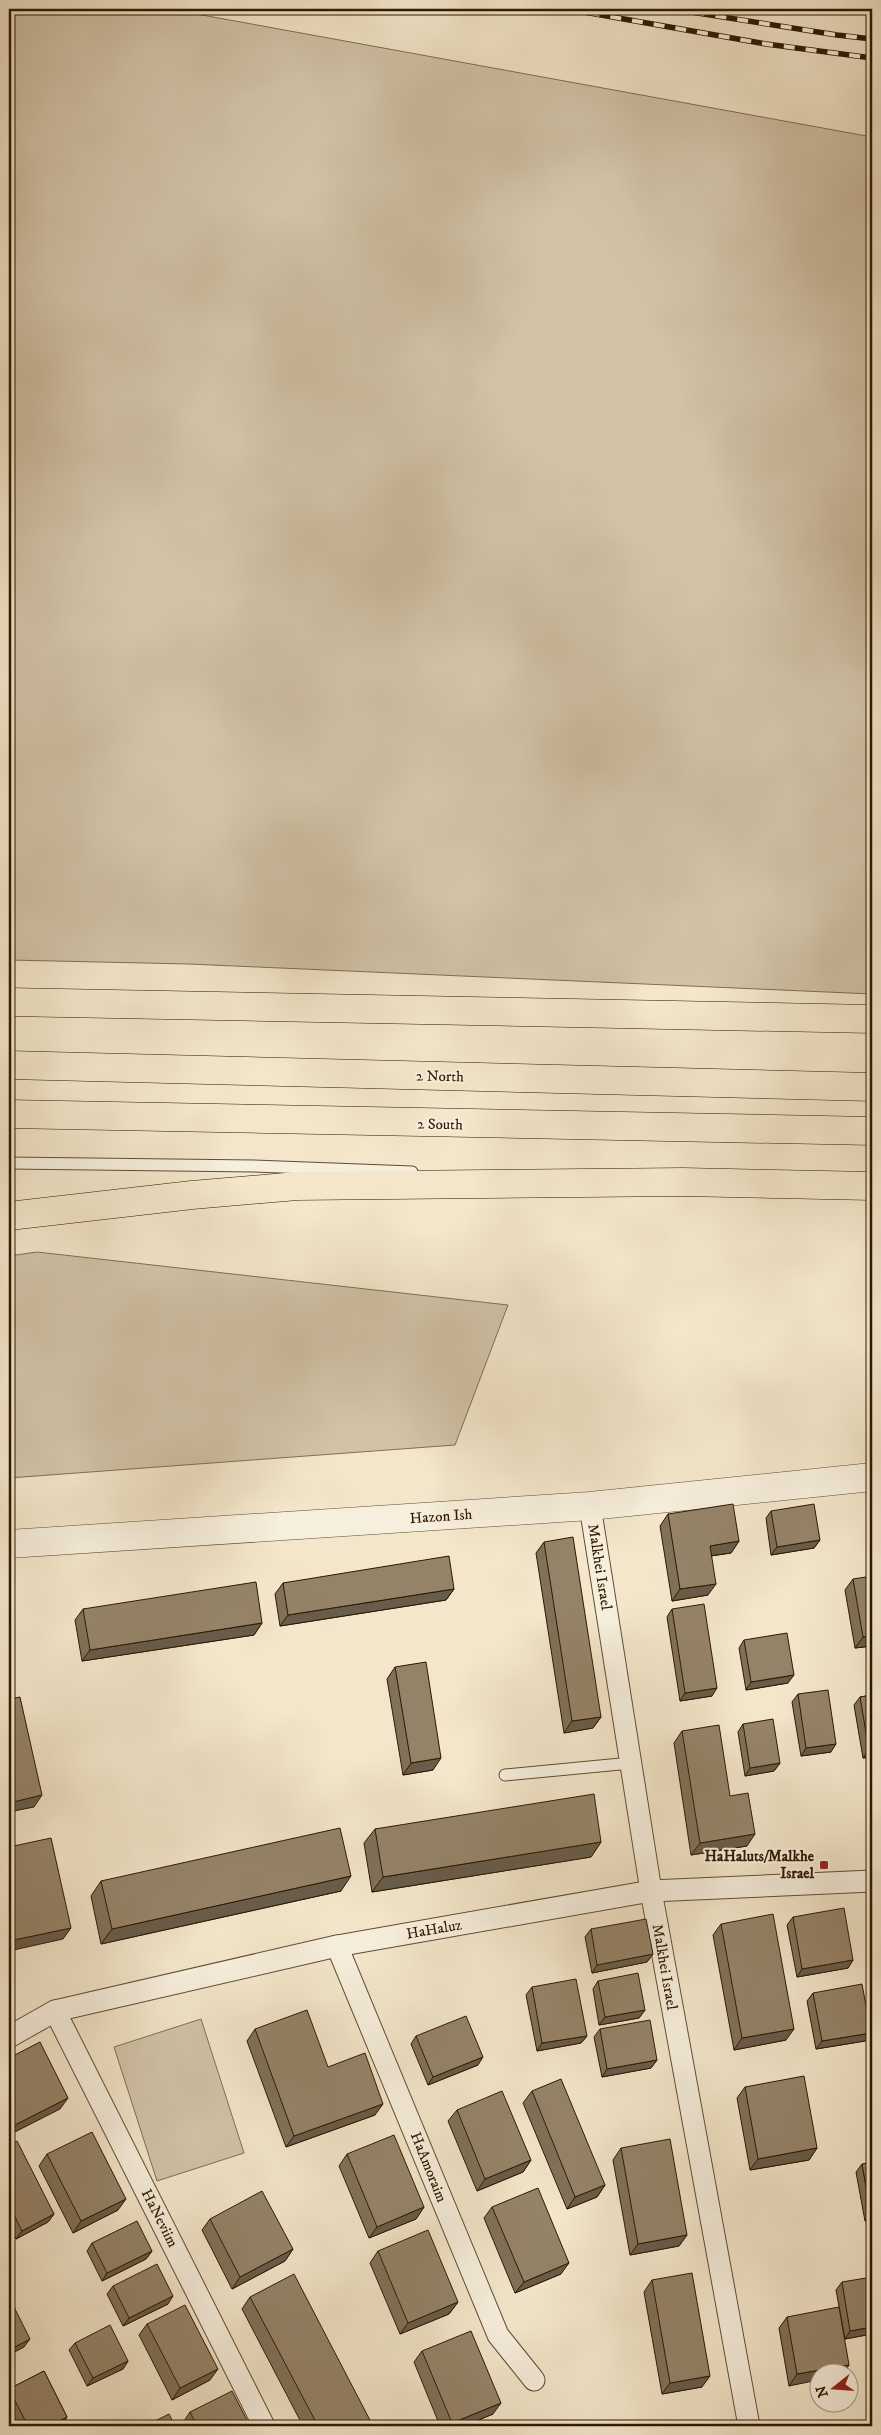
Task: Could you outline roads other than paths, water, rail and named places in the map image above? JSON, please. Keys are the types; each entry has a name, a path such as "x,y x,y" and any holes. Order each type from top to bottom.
{"highway":[{"path":"9,992 139,1005"},
{"path":"9,1002 872,1019"},
{"name":"2 North","path":"9,1065 872,1087"},
{"name":"2 South","path":"9,1114 872,1131"},
{"path":"9,1216 192,1195 297,1186 683,1182 872,1186"}],"street":[{"name":"Hazon Ish","path":"9,1544 590,1506 872,1477"},
{"name":"Malkhei Israel","path":"590,1506 651,1891 749,2426"},
{"name":"HaHaluz","path":"9,2037 55,2011 338,1946 651,1891 872,1881"},
{"name":"HaAmoraim","path":"338,1946 498,2335 534,2380"},
{"name":"HaNeviim","path":"55,2011 264,2426"}],"lane":[{"path":"9,1163 254,1166 683,1182"},
{"path":"505,1775 631,1762"}],"railway":[{"path":"567,9 766,44 872,58"},
{"path":"672,9 872,39"}],"place":[{"name":"HaHaluts/Malkhe Israel","path":"824,1865"}]}
